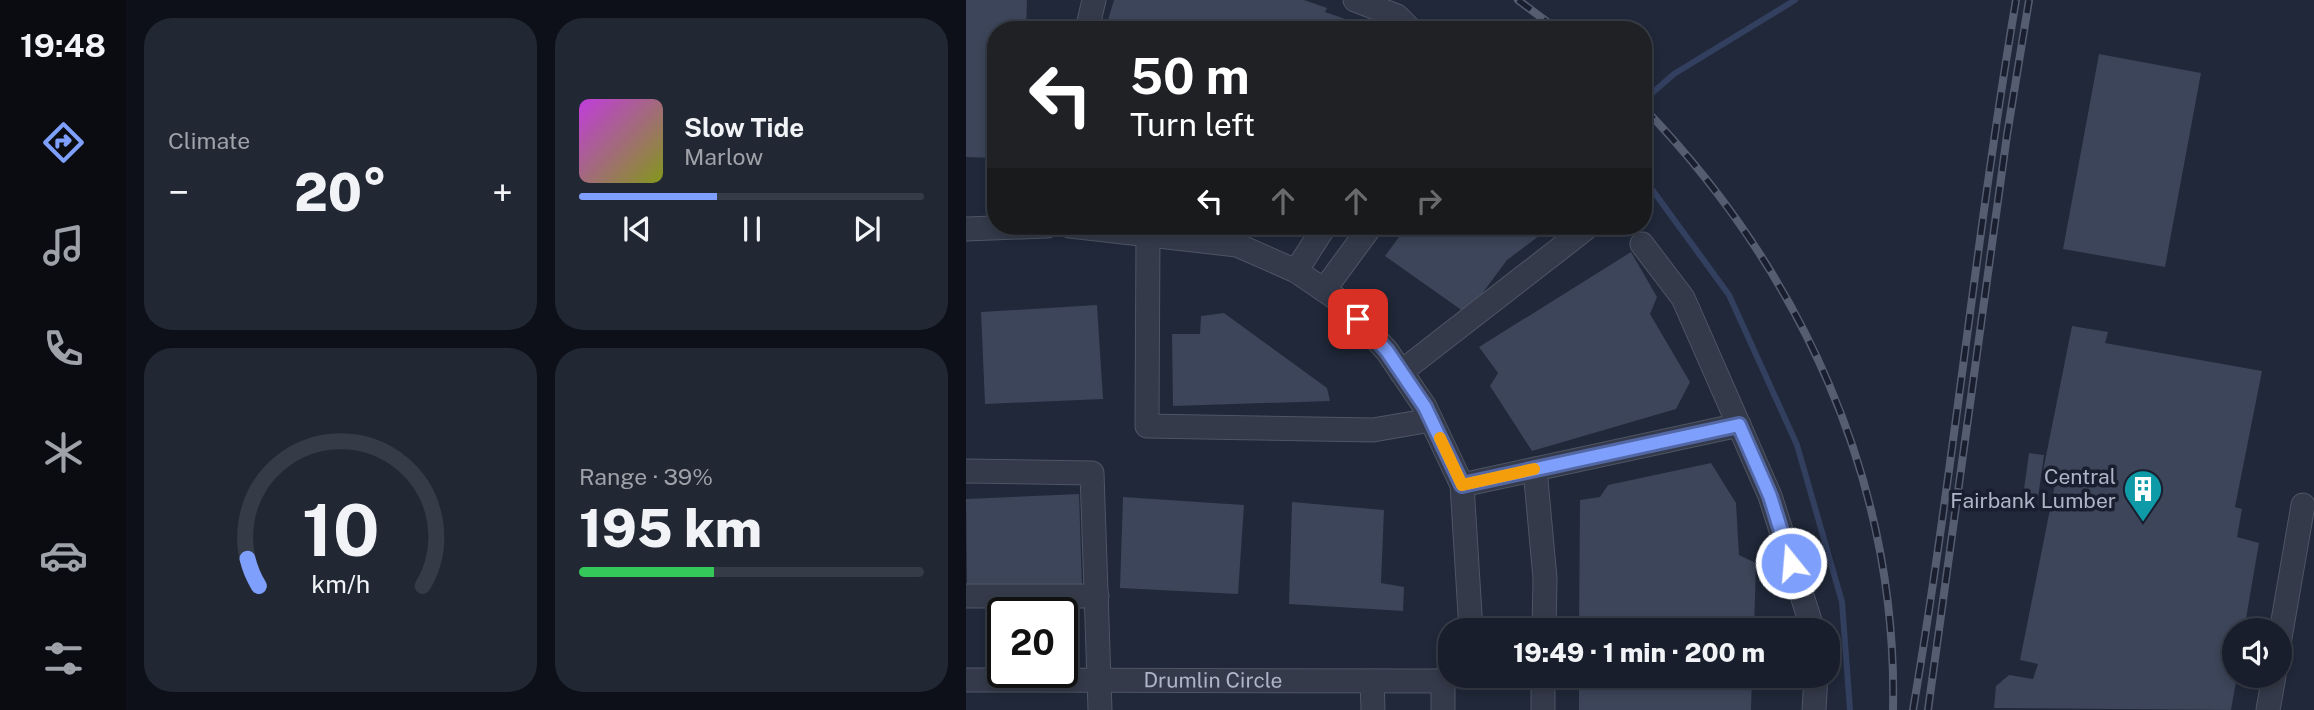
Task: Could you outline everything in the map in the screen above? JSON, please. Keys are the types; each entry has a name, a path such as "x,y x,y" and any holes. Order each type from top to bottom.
{"street":[{"path":"1089,21 1094,0"},
{"path":"1355,0 1397,16 1402,21"},
{"path":"966,229 987,228"},
{"path":"1148,235 1147,426 1373,430 1431,420"},
{"path":"1163,235 1237,245 1296,271 1343,303 1387,351 1431,420 1462,485 1470,618"},
{"path":"1296,271 1319,235"},
{"path":"1324,290 1364,235"},
{"path":"1401,372 1577,235"},
{"path":"1642,244 1682,298 1739,425 1770,496 1808,618"},
{"path":"1462,485 1739,425"},
{"path":"1535,469 1545,578 1544,618"},
{"path":"966,471 1092,474 1100,710"},
{"path":"2283,618 2303,505"},
{"path":"966,596 1097,596"},
{"name":"Drumlin Circle","path":"966,680 1372,681 1438,676"},
{"path":"1372,681 1373,710"},
{"path":"1443,710 1446,688"},
{"path":"1543,710 1544,688"},
{"path":"1814,710 1815,688"},
{"path":"2268,710 2272,688"}],"building":[{"path":"966,0 1027,0 1026,21 987,21 987,158 966,157"},
{"path":"1114,0 1304,0 1327,8 1325,12 1351,21 1108,21"},
{"path":"2099,54 2201,73 2165,267 2063,249"},
{"path":"1400,235 1540,235 1507,260 1467,314 1385,256"},
{"path":"1631,252 1657,297 1650,314 1690,382 1676,409 1532,451 1490,386 1498,373 1479,347"},
{"path":"1097,305 1103,399 985,404 981,312"},
{"path":"1224,313 1327,388 1330,401 1173,406 1172,334 1200,334 1201,316"},
{"name":"Central Fairbank Lumber","path":"2072,326 2108,332 2105,343 2262,371 2235,507 2242,509 2237,537 2259,543 2246,618 2222,618 2222,688 2235,688 2231,710 1994,708 1996,686 2009,675 2033,679 2038,664 2020,660 2057,474 2043,471"},
{"path":"2029,453 2044,455 2038,498 2023,496"},
{"path":"1711,463 1736,503 1739,555 1756,563 1754,618 1579,618 1580,500 1600,497 1608,485"},
{"path":"1079,494 1082,586 967,593 966,499"},
{"path":"1123,497 1244,505 1238,594 1120,588"},
{"path":"1292,502 1384,510 1381,583 1404,587 1403,611 1289,604"},
{"path":"1579,688 1752,688 1751,710 1579,710"}],"waterway":[{"path":"1652,93 1674,74 1795,0"},
{"path":"1652,189 1729,295 1797,445 1842,602 1850,710"}],"railway":[{"path":"1518,0 1546,21"},
{"path":"1913,710 2016,0"},
{"path":"1928,710 2007,135 2029,0"},
{"path":"1652,117 1699,170 1749,238 1792,309 1829,384 1857,462 1878,542 1890,625 1893,710"}],"slow traffic":[{"path":"1440,438 1462,485 1534,469"}],"place":[{"name":"Central Fairbank Lumber","path":"2143,523"}],"route":[{"path":"1358,319 1387,351 1425,407 1462,485 1739,425 1770,496 1791,563"}]}
